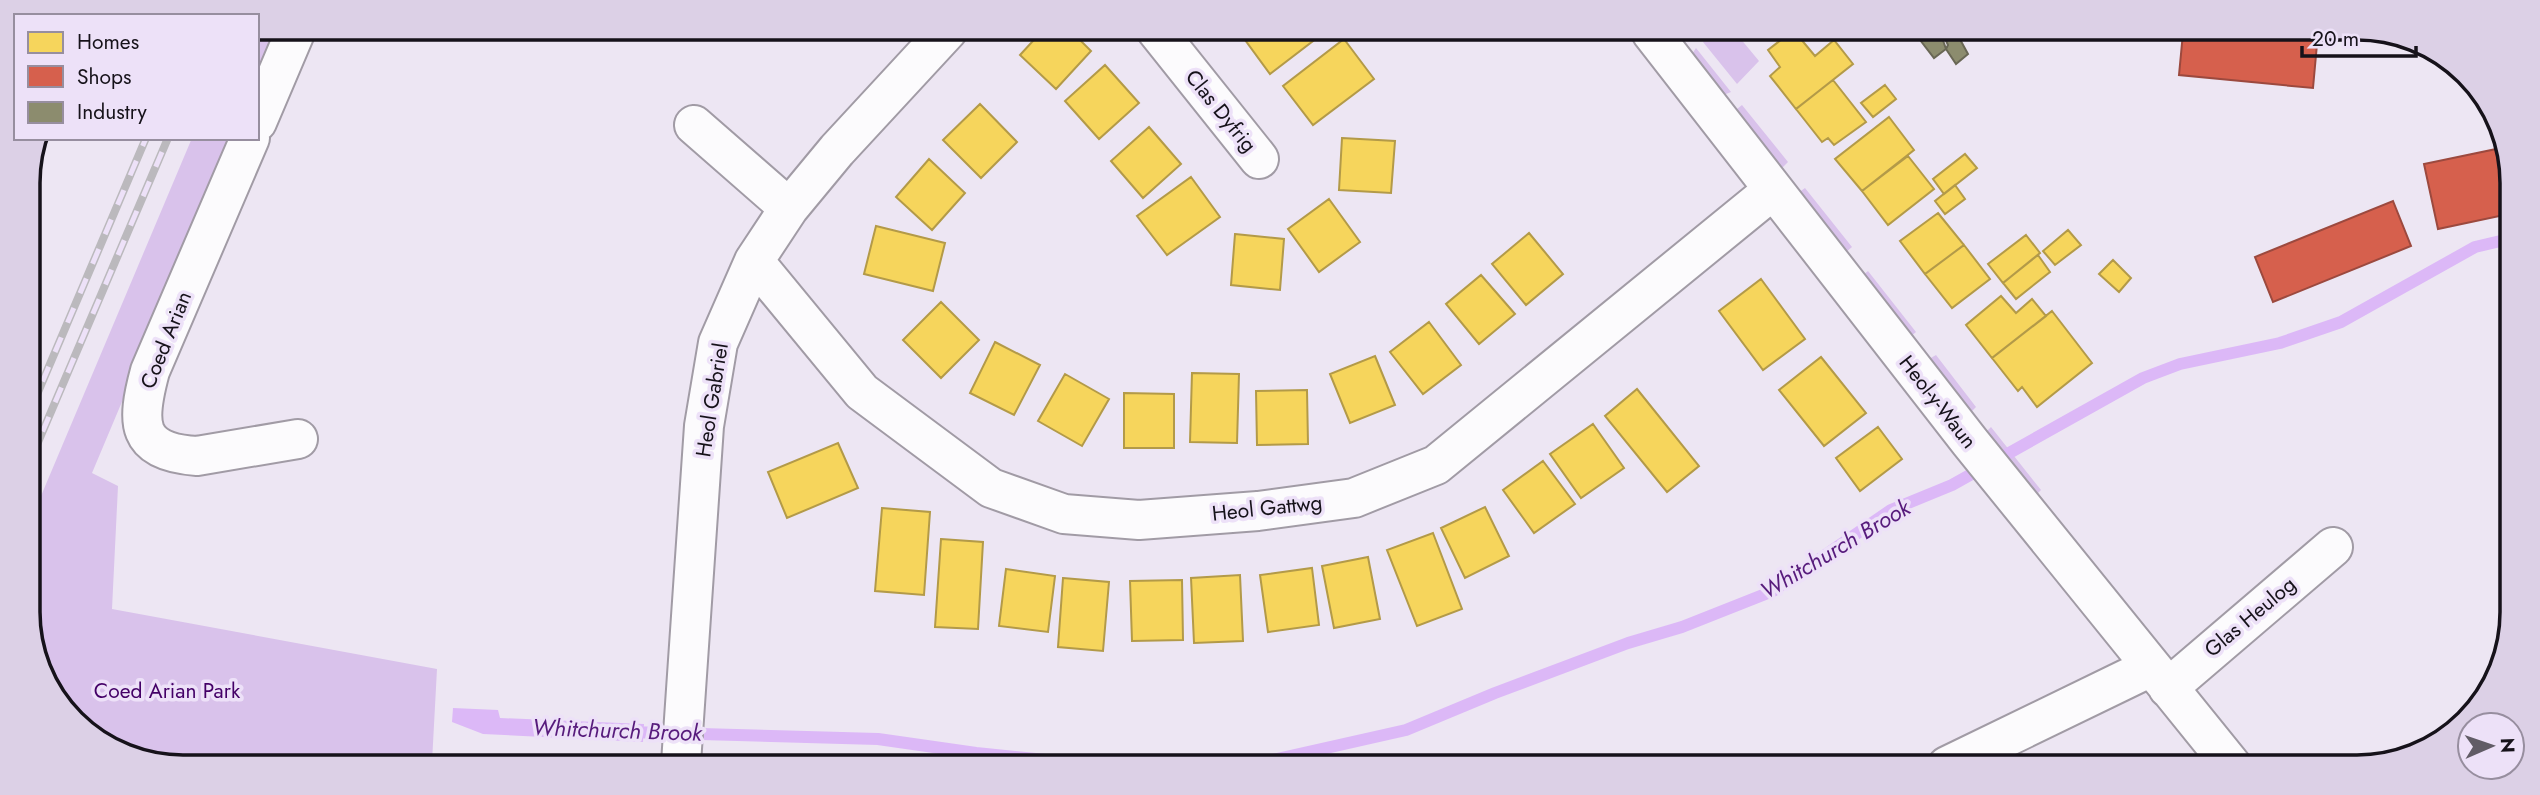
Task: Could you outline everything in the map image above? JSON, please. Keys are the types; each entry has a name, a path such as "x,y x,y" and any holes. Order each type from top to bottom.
{"street":[{"name":"Heol-y-Waun","path":"1657,40 1970,442 2222,754"},
{"path":"259,117 291,41"},
{"name":"Heol Gabriel","path":"681,755 704,426 718,343 754,261 789,208 938,41"},
{"name":"Clas Dyfrig","path":"1164,41 1259,159"},
{"path":"694,125 789,208"},
{"name":"Coed Arian","path":"249,140 150,372 142,400 142,418 146,434 155,446 181,454 197,456 298,439"},
{"name":"Heol Gattwg","path":"754,261 862,392 991,488 1064,514 1139,520 1258,510 1354,498 1436,466 1773,190"},
{"name":"Glas Heulog","path":"1975,754 2159,677 2333,547"}],"green space":[{"path":"1742,40 1759,61 1737,84 1703,42"},
{"path":"259,41 274,41 259,77"},
{"path":"1696,48 1731,92 1721,96 1693,60 1692,54"},
{"path":"1742,105 1788,162 1783,167 1778,168 1736,114"},
{"name":"Coed Arian Park","path":"191,140 232,140 92,473 118,486 112,609 437,669 432,755 164,754 128,744 112,736 76,706 64,691 48,658 40,612 40,498"},
{"path":"1805,188 1852,247 1845,253 1798,193"},
{"path":"1868,271 1916,332 1910,337 1863,275"},
{"path":"1936,355 1976,407 1971,412 1929,359"},
{"path":"1991,427 2041,490 2036,495 1986,432"}],"water":[{"path":"453,708 498,710 500,718 644,724 643,742 483,734 452,722"}],"building: Homes":[{"path":"1342,40 1345,40 1374,79 1313,125 1283,86"},
{"path":"1780,40 1802,40 1815,56 1834,40 1853,64 1796,109 1770,76 1780,67 1768,50"},
{"path":"1033,41 1081,41 1091,51 1056,89 1020,55"},
{"path":"1245,41 1313,41 1270,74"},
{"path":"1105,65 1139,103 1099,139 1065,101"},
{"path":"1833,80 1866,122 1834,145 1828,138 1822,142 1796,109"},
{"path":"1885,85 1896,99 1873,117 1861,103"},
{"path":"980,104 1017,142 981,178 943,140"},
{"path":"1889,117 1914,150 1862,191 1835,159"},
{"path":"1149,127 1181,164 1143,198 1111,161"},
{"path":"1342,138 1395,141 1391,193 1339,190"},
{"path":"1965,154 1977,168 1944,194 1933,179"},
{"path":"1908,156 1934,189 1888,225 1862,191"},
{"path":"929,159 965,193 932,230 896,197"},
{"path":"1191,177 1220,217 1167,255 1137,216"},
{"path":"1955,185 1965,199 1945,214 1935,201"},
{"path":"1329,199 1360,242 1319,272 1288,229"},
{"path":"1938,213 1964,245 1925,274 1900,241"},
{"path":"876,226 945,243 933,291 864,274"},
{"path":"2068,230 2081,245 2055,265 2043,251"},
{"path":"1529,233 1563,274 1526,305 1492,264"},
{"path":"1235,234 1284,239 1280,290 1231,285"},
{"path":"2026,235 2040,253 2003,283 1988,264"},
{"path":"1964,245 1990,279 1952,308 1925,274"},
{"path":"2038,255 2050,272 2016,299 2003,283"},
{"path":"2113,260 2131,278 2119,292 2099,274"},
{"path":"1481,275 1515,314 1479,344 1446,304"},
{"path":"1761,279 1805,339 1763,370 1719,311"},
{"path":"2001,296 2016,313 2032,299 2046,316 1992,358 1966,325"},
{"path":"941,302 979,340 941,378 903,340"},
{"path":"2052,311 2092,363 2037,407 2022,387 2018,391 1992,358"},
{"path":"1429,322 1461,365 1423,394 1390,352"},
{"path":"995,342 1040,365 1014,415 970,393"},
{"path":"1375,356 1395,405 1350,423 1330,374"},
{"path":"1821,357 1866,413 1824,446 1779,390"},
{"path":"1192,373 1239,374 1237,443 1190,442"},
{"path":"1065,374 1109,399 1082,446 1038,421"},
{"path":"1637,389 1699,466 1667,492 1605,416"},
{"path":"1307,390 1308,444 1257,445 1256,391"},
{"path":"1124,393 1174,394 1174,448 1124,448"},
{"path":"1593,424 1624,468 1581,498 1550,454"},
{"path":"1878,427 1902,459 1860,491 1836,458"},
{"path":"838,443 858,488 787,518 768,472"},
{"path":"1543,461 1575,504 1534,533 1503,490"},
{"path":"1485,507 1509,556 1465,578 1441,528"},
{"path":"882,508 930,512 924,595 875,591"},
{"path":"1433,533 1462,609 1417,626 1387,550"},
{"path":"941,539 983,542 978,629 935,627"},
{"path":"1368,557 1380,619 1334,628 1322,566"},
{"path":"1312,568 1319,625 1268,632 1260,575"},
{"path":"1006,569 1055,576 1048,632 999,626"},
{"path":"1240,575 1243,641 1194,643 1191,578"},
{"path":"1063,578 1109,582 1103,651 1058,647"},
{"path":"1182,580 1183,640 1132,641 1130,581"}],"building: Shops":[{"path":"2182,40 2317,40 2313,88 2179,75"},
{"path":"2495,149 2500,183 2500,216 2438,229 2424,164"},
{"path":"2393,201 2411,246 2273,302 2255,257"}],"building: Industry":[{"path":"1920,40 1943,40 1946,49 1934,58"},
{"path":"1946,40 1960,40 1968,54 1956,64 1946,49"}],"waterway":[{"name":"Whitchurch Brook","path":"1297,754 1406,730 1495,693 1628,643 1682,627 1773,591 1891,510 1952,485 2143,378 2180,364 2280,343 2341,322 2475,247 2500,241"},
{"name":"Whitchurch Brook","path":"628,732 878,739 992,755"}],"railway":[{"path":"41,386 145,140"},
{"path":"40,437 167,140"}]}
